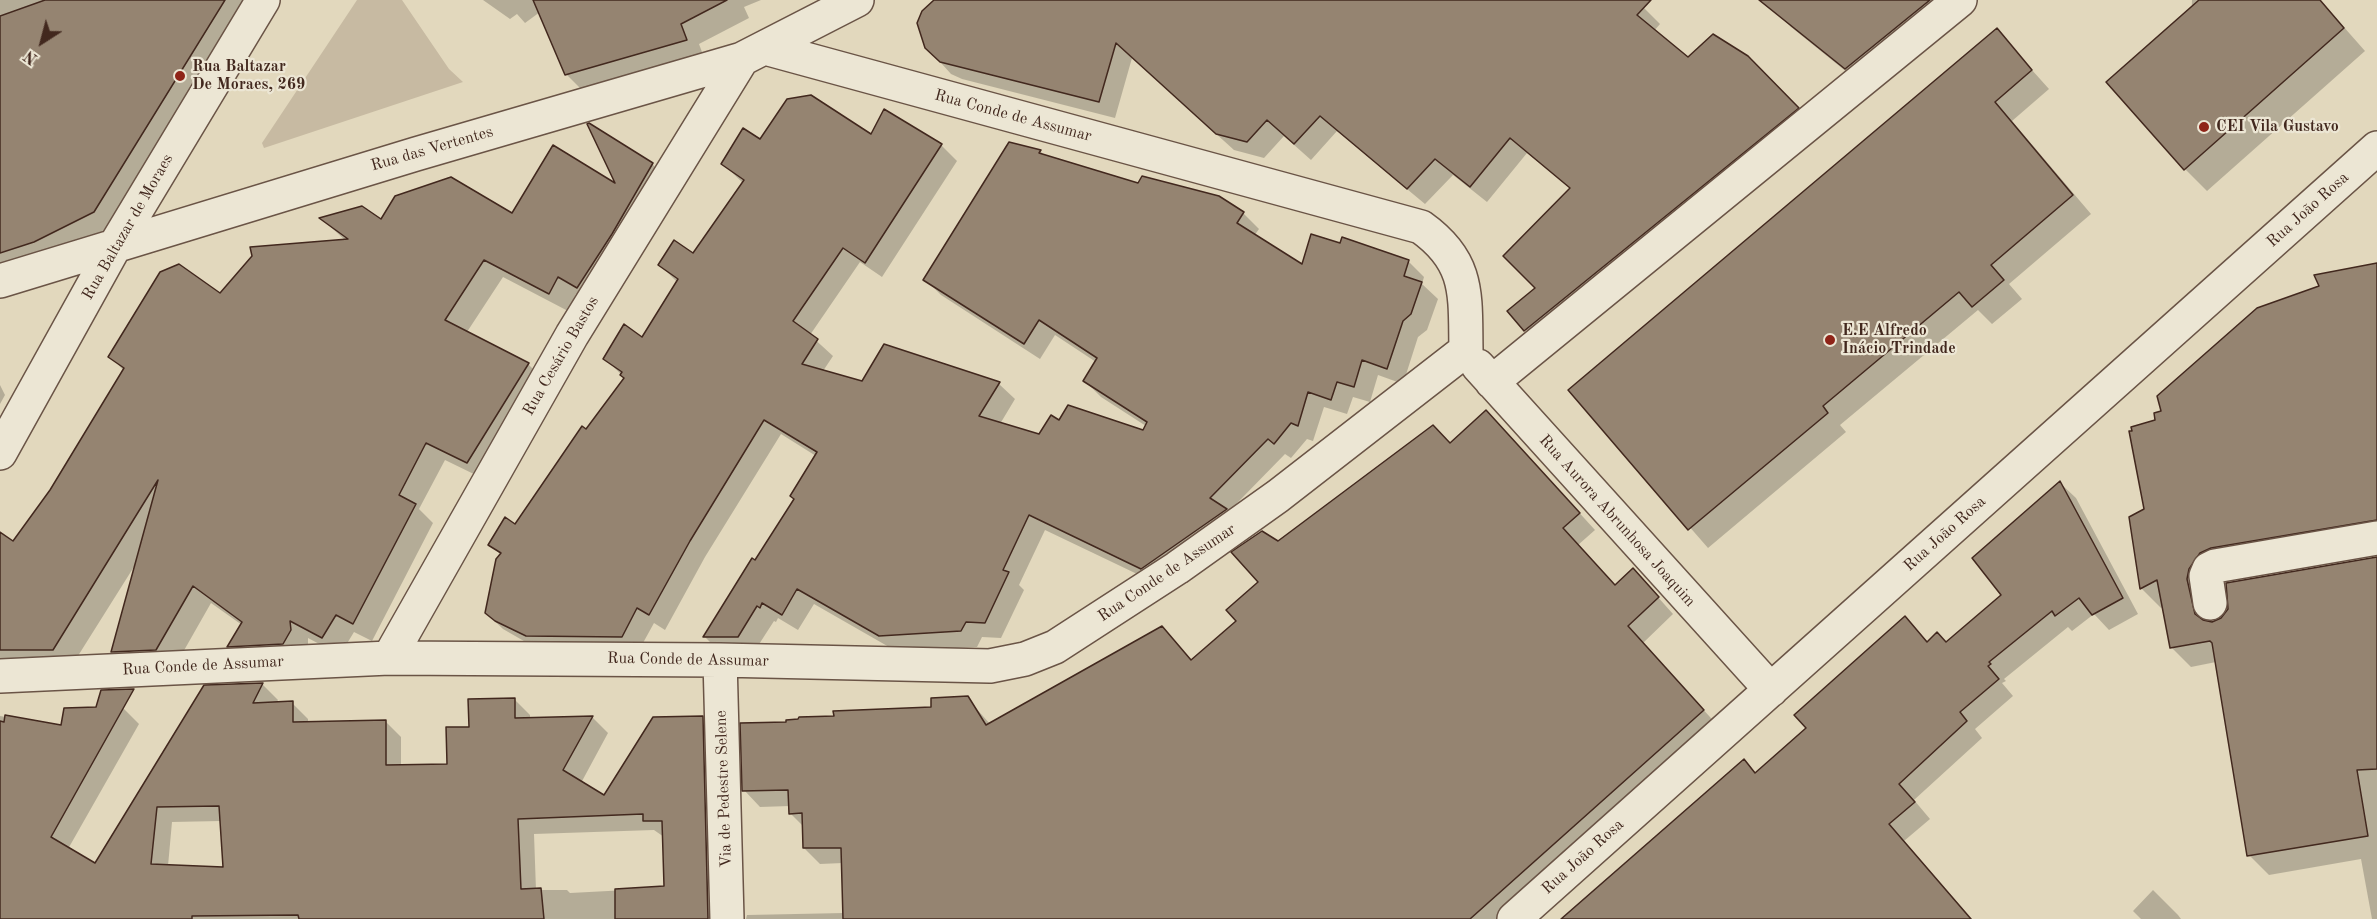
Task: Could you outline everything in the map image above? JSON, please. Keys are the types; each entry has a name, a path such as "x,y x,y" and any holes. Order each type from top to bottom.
{"street":[{"name":"Rua das Vertentes","path":"0,281 116,244 754,53 857,0"},
{"path":"1492,382 1960,0"},
{"name":"Rua Baltazar de Moraes","path":"0,453 116,244 264,2"},
{"name":"Rua Conde de Assumar","path":"0,676 389,658 720,660 990,666 1035,655 1055,647 1177,568 1278,496 1466,350 1465,293 1455,259 1441,241 1421,227 754,53"},
{"name":"Rua Cesário Bastos","path":"389,658 572,335 754,53"},
{"name":"Rua João Rosa","path":"1514,919 2377,148"},
{"name":"Rua Aurora Abrunhosa Joaquim","path":"1466,350 1492,382 1771,690"},
{"path":"2210,603 2206,576 2209,569 2215,566 2377,538"},
{"name":"Via de Pedestre Selene","path":"720,660 727,919"}],"shaded area":[{"path":"357,0 402,0 449,69 463,82 264,148 262,143"}],"building":[{"path":"45,0 225,0 94,212 34,242 0,253 0,16"},
{"path":"533,0 727,0 681,24 687,40 565,75"},
{"path":"934,0 1651,0 1637,15 1688,57 1713,34 1748,56 1799,108 1524,331 1507,311 1535,288 1503,256 1570,188 1510,138 1470,187 1435,159 1407,189 1320,116 1294,144 1267,120 1247,142 1216,134 1116,43 1099,102 940,62 925,48 917,23 922,11"},
{"path":"1759,0 1930,0 1845,69"},
{"path":"2199,0 2320,0 2344,28 2184,170 2106,82"},
{"path":"1997,28 2032,70 1995,102 2073,195 1991,265 2004,280 1972,307 1959,292 1823,406 1828,413 1688,530 1568,390"},
{"path":"811,95 871,134 884,109 942,144 865,263 843,248 793,321 818,339 802,364 862,381 884,344 1000,382 979,416 1039,434 1051,415 1059,420 1068,405 1143,430 1147,422 1083,381 1097,358 1039,320 1024,344 923,280 1009,142 1041,150 1039,153 1138,183 1142,176 1219,196 1244,212 1237,223 1302,264 1311,234 1340,243 1342,237 1409,260 1404,276 1422,282 1411,314 1403,321 1387,369 1362,360 1354,387 1337,382 1331,400 1308,392 1298,426 1291,423 1274,444 1268,439 1210,498 1227,509 1141,569 1029,515 1003,570 1009,572 985,623 966,622 961,631 879,636 797,589 782,615 762,603 760,608 757,606 738,637 703,637 752,558 755,560 794,499 790,496 817,452 764,420 690,541 649,615 637,608 622,637 526,636 495,621 485,613 496,559 501,553 488,545 505,517 515,524 582,426 586,429 624,378 620,375 622,372 603,359 624,324 642,337 678,279 658,265 674,240 693,253 744,180 721,164 743,128 760,139 787,99"},
{"path":"589,123 653,163 612,234 577,288 558,277 549,294 484,260 445,320 529,363 467,463 426,443 399,495 416,504 353,624 336,615 322,638 290,621 291,630 283,644 227,647 242,622 193,586 156,650 111,652 158,480 53,650 0,650 0,532 13,541 50,490 124,368 108,357 160,272 179,264 220,293 252,256 250,247 348,239 319,218 362,206 381,219 395,196 451,177 512,213 553,145 615,183 587,124"},
{"path":"2377,263 2377,520 2211,548 2200,553 2189,569 2187,579 2195,614 2203,620 2212,622 2221,618 2228,609 2226,583 2377,557 2377,769 2357,770 2368,836 2247,856 2212,643 2210,641 2170,648 2157,580 2140,589 2129,517 2144,509 2129,431 2132,431 2131,427 2155,420 2154,413 2161,411 2157,396 2257,308 2319,286 2314,275"},
{"path":"1486,410 1580,513 1563,528 1615,585 1633,568 1659,597 1628,626 1704,710 1470,919 843,919 841,848 803,848 802,813 789,814 788,790 742,791 740,723 786,722 786,720 799,717 834,716 833,711 931,707 931,698 968,696 986,725 1162,626 1191,660 1236,621 1226,610 1258,582 1231,552 1262,531 1278,541 1433,425 1450,443"},
{"path":"2060,481 2123,598 2092,615 2079,598 2055,616 2052,611 1989,662 1991,664 1988,666 1999,679 1960,712 1967,721 1899,784 1915,802 1889,824 1971,919 1561,919 1744,759 1755,773 1806,728 1794,715 1905,616 1927,642 1937,632 1946,642 2001,595 1972,558"},
{"path":"263,683 253,703 293,701 293,722 386,720 386,765 447,764 446,727 469,727 468,699 515,698 515,718 593,716 563,770 604,795 653,717 703,716 708,919 615,919 615,889 664,886 662,821 643,821 643,814 518,819 521,889 541,888 544,919 299,919 298,915 192,916 192,919 0,919 0,721 4,722 5,715 61,725 64,708 96,707 101,690 134,689 51,837 95,863 204,685","holes":["219,806 223,867 151,864 157,807"]}],"place":[{"name":"Rua Baltazar De Moraes, 269","path":"180,76"},
{"name":"CEI Vila Gustavo","path":"2204,127"},
{"name":"E.E Alfredo Inácio Trindade","path":"1830,340"}]}
